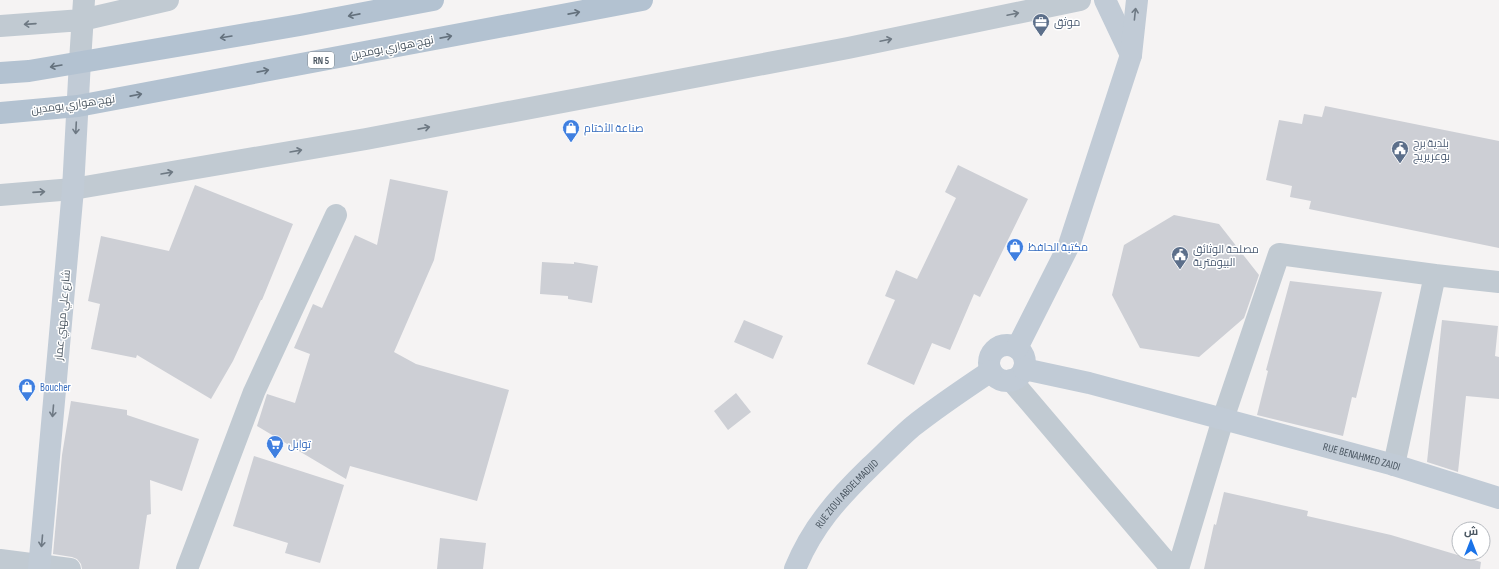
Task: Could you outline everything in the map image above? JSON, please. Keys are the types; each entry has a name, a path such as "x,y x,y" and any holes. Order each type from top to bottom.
{"main road":[{"path":"0,73 29,70 300,25 388,5 433,0"},
{"name":"نهج هواري بومدين","path":"0,113 78,106 642,0"}],"street":[{"path":"0,26 83,10 168,0"},
{"path":"0,195 73,190 374,138 848,48 1080,0"},
{"path":"1105,0 1131,55"},
{"path":"1017,348 1069,245 1131,55 1137,0"},
{"path":"80,61 83,10"},
{"name":"شارع علي مهني عمار","path":"39,567 73,190 80,61"},
{"path":"187,569 254,392 336,215"},
{"path":"1178,569 1223,419 1279,254 1499,282"},
{"path":"1394,465 1435,275"},
{"path":"1006,345 1017,348 1024,358 1017,375 1005,381 995,376 989,366 991,354 995,350 1006,345"},
{"name":"RUE ZIOUI ABDELMADJID","path":"795,569 816,527 838,500 911,428 951,398 991,371"},
{"path":"1017,375 1172,569"},
{"name":"RUE BENAHMED ZAIDI","path":"1017,375 1089,383 1394,465 1499,498"},
{"path":"0,560 39,567 70,569"}],"building":[{"path":"1325,106 1499,141 1499,248 1309,209 1311,201 1290,197 1292,186 1266,180 1279,120 1302,124 1304,114 1322,117"},
{"path":"958,165 1028,199 980,297 974,294 950,350 932,343 914,385 867,364 895,300 885,296 896,270 917,279 956,198 945,192"},
{"path":"390,179 448,191 434,260 394,352 416,364 509,390 477,501 350,466 346,479 257,426 267,394 295,403 310,354 294,348 313,304 322,308 355,235 377,245"},
{"path":"195,185 293,224 262,300 233,361 211,399 137,355 136,358 91,349 100,304 88,301 101,236 169,251"},
{"path":"1174,215 1219,224 1259,275 1244,318 1199,357 1140,348 1112,295 1124,245"},
{"path":"542,262 574,264 574,262 598,266 592,303 568,299 568,296 540,294"},
{"path":"1290,281 1382,292 1356,398 1352,397 1343,436 1257,415 1268,371 1266,370"},
{"path":"744,320 783,336 773,359 734,342"},
{"path":"1442,320 1498,326 1495,356 1499,357 1499,399 1466,396 1458,472 1427,462"},
{"path":"736,393 751,412 728,430 714,411"},
{"path":"71,401 127,410 127,415 199,439 182,491 150,480 151,514 147,515 139,569 82,569 81,564 77,559 53,554 62,455"},
{"path":"254,456 344,485 320,563 285,553 288,543 233,526"},
{"path":"1224,492 1308,511 1307,516 1391,535 1451,553 1451,561 1481,562 1480,569 1204,569 1214,524 1216,525"},
{"path":"440,538 486,543 483,569 437,569"}],"place":[{"name":"موثق","path":"1041,37"},
{"name":"صناعة الأختام","path":"571,143"},
{"name":"بلدية برج بوعريريج","path":"1400,164"},
{"name":"مكتبة الحافظ","path":"1015,262"},
{"name":"مصلحة الوثائق البيومترية","path":"1180,270"},
{"name":"Boucher","path":"27,402"},
{"name":"توابل","path":"275,459"}]}
